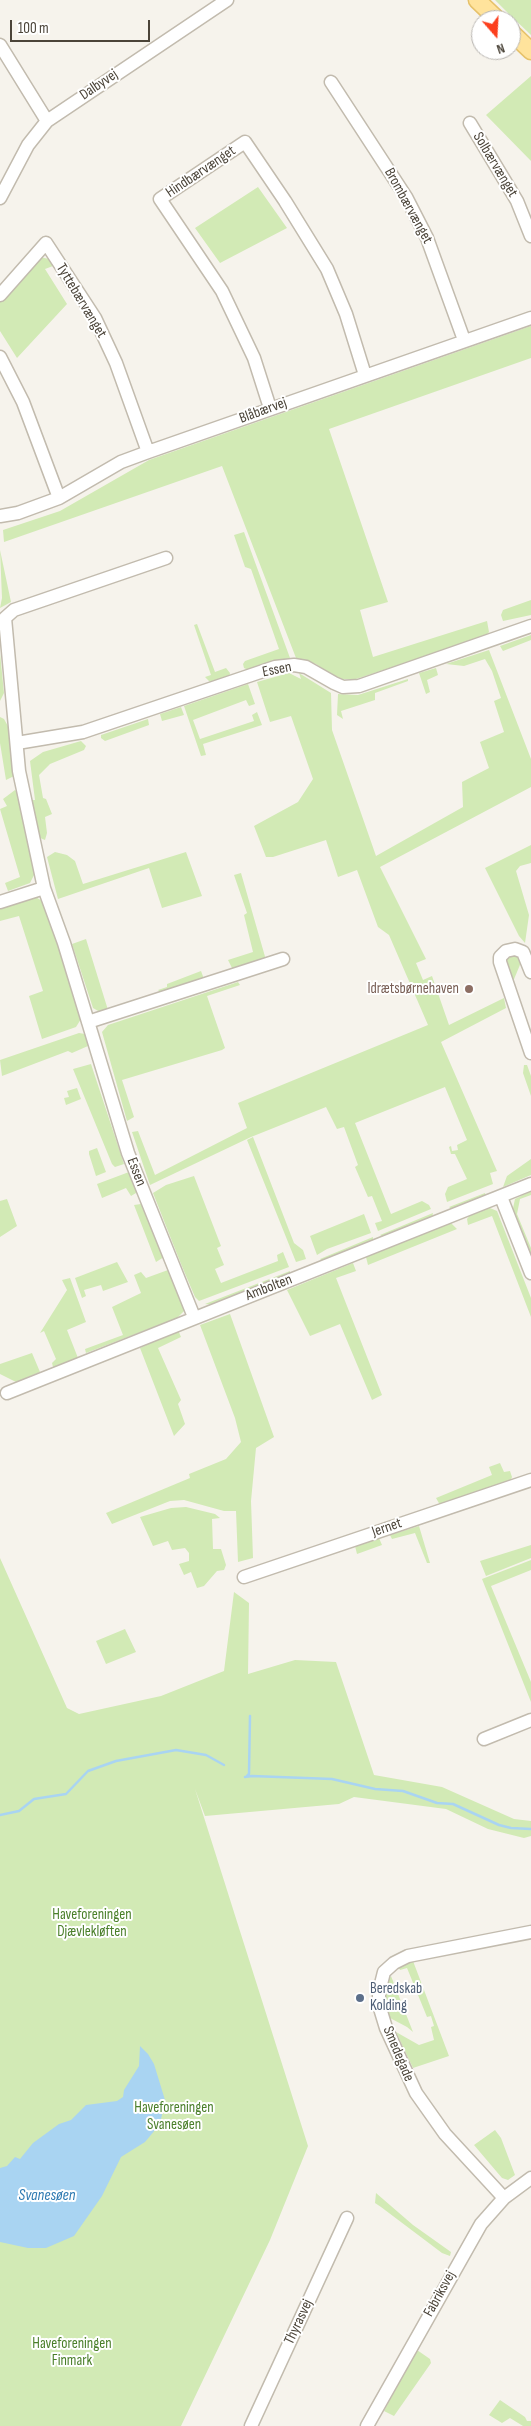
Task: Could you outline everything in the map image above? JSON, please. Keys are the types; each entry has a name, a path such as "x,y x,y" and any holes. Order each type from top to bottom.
{"main road":[{"path":"477,0 488,10"},
{"path":"521,42 531,51"}],"street":[{"name":"Dalbyvej","path":"0,198 28,146 48,120 227,0"},
{"path":"0,45 48,120"},
{"name":"Brombærvænget","path":"332,82 406,197 427,238 464,340"},
{"name":"Solbærvænget","path":"470,123 517,201 531,236"},
{"name":"Hindbærvænget","path":"270,408 254,358 222,291 160,199 245,142 285,201 327,269 346,314 366,375"},
{"name":"Tyttebærvænget","path":"0,295 46,243 95,318 116,363 148,452"},
{"name":"Blåbærvej","path":"0,516 25,510 59,498 121,462 270,408 531,318"},
{"path":"0,357 23,402 59,498"},
{"name":"Essen","path":"166,558 14,610 5,618 6,708 17,743 18,771 44,888 128,1153 194,1317"},
{"name":"Essen","path":"17,743 83,732 276,667 294,665 306,667 343,687 359,686 531,626"},
{"path":"0,902 44,888"},
{"path":"531,972 523,952 515,949 506,951 500,956 500,962 531,1052"},
{"path":"88,1022 283,959"},
{"name":"Ambolten","path":"7,1393 531,1184"},
{"path":"501,1197 531,1273"},
{"name":"Jernet","path":"244,1577 531,1480"},
{"path":"484,1739 531,1720"},
{"name":"Smedegade","path":"504,2198 445,2134 416,2093 386,2028 379,2005 379,1992 384,1972 394,1963 408,1956 531,1932"},
{"name":"Fabriksvej","path":"367,2426 461,2256 481,2224 504,2198 531,2178"},
{"name":"Thyrasvej","path":"251,2426 347,2218"}],"green space":[{"path":"495,0 531,0 531,35 521,25 521,10 505,10"},
{"path":"531,76 531,161 486,115"},
{"path":"258,187 287,228 220,263 195,228"},
{"path":"40,257 49,259 53,266 45,269 67,304 17,358 0,331 0,301"},
{"path":"531,326 531,358 329,429 388,602 360,610 373,657 487,621 489,632 485,637 356,679 337,679 316,664 296,658 222,466 4,542 3,530 60,511 149,460"},
{"path":"244,532 290,658 248,670 244,668 243,664 245,661 279,649 251,569 245,567 234,535"},
{"path":"0,550 11,602 0,608 2,598"},
{"path":"531,600 531,615 503,621 501,615 503,610"},
{"path":"197,624 215,672 226,668 230,673 229,677 211,683 205,677 211,675 194,625"},
{"path":"531,635 531,640 503,651 500,646"},
{"path":"489,650 531,759 531,787 380,867 426,959 416,963 423,980 432,976 449,1025 504,998 506,1008 441,1042 497,1171 490,1173 493,1184 447,1202 445,1194 448,1187 467,1179 455,1154 451,1154 449,1147 451,1146 452,1151 458,1150 457,1145 467,1140 445,1087 355,1123 391,1214 422,1201 429,1205 431,1209 378,1231 375,1223 382,1221 372,1196 368,1197 355,1167 358,1165 344,1127 337,1129 326,1107 251,1137 150,1185 132,1132 138,1131 155,1175 247,1128 238,1103 428,1025 389,935 378,927 357,870 338,877 326,840 273,857 266,857 254,826 298,802 313,779 291,716 270,722 257,682 289,673 301,679 299,673 331,693 332,730 376,856 463,807 462,782 489,768 480,742 504,732 494,701 501,698 492,671 485,659 464,666 446,664"},
{"path":"0,653 4,693 0,701"},
{"path":"436,668 438,675 427,680 430,692 426,694 419,673"},
{"path":"408,679 408,681 375,693 375,700 341,711 343,719 337,715 338,694 358,695"},
{"path":"248,684 255,704 249,706 246,700 193,720 200,739 254,721 252,715 257,712 262,725 203,744 206,755 201,756 184,706"},
{"path":"181,707 184,715 162,721 160,714"},
{"path":"0,717 4,719 9,728 14,776 6,780 0,743"},
{"path":"148,719 149,725 105,741 101,738 101,735"},
{"path":"81,741 86,746 84,750 50,764 39,775 43,798 46,799 52,814 45,817 47,833 45,840 40,838 34,812 32,800 35,800 30,761 43,752"},
{"path":"15,790 18,793 35,873 30,883 8,891 5,883 20,877 0,809 7,806 3,799"},
{"path":"531,845 531,863 520,866 516,871 529,915 525,943 519,936 485,868"},
{"path":"55,852 67,855 75,861 83,884 186,852 202,896 162,908 149,868 58,899 47,857"},
{"path":"241,873 266,960 237,970 232,968 228,960 253,952 244,915 247,913 234,875"},
{"path":"29,897 36,897 45,903 81,1019 76,1027 42,1039 29,996 43,991 19,916 0,921 0,906"},
{"path":"86,939 108,1010 100,1012 93,1008 72,944"},
{"path":"507,953 517,955 522,960 512,984 505,964"},
{"path":"201,971 204,979 161,993 158,990 167,987 167,984"},
{"path":"238,982 240,985 207,996 225,1048 122,1080 134,1117 127,1121 102,1032 108,1025"},
{"path":"79,1033 85,1034 88,1046 72,1053 68,1051 2,1076 0,1060"},
{"path":"91,1064 124,1164 115,1167 112,1164 73,1069"},
{"path":"524,1065 527,1065 531,1076 531,1096 523,1073"},
{"path":"77,1088 81,1099 66,1105 64,1098 69,1097 67,1091"},
{"path":"253,1137 294,1243 303,1250 306,1259 296,1262 247,1140"},
{"path":"97,1148 106,1172 96,1176 89,1151"},
{"path":"531,1159 531,1175 503,1187 507,1176"},
{"path":"129,1172 132,1173 138,1189 136,1193 131,1196 126,1188 102,1198 97,1184"},
{"path":"194,1176 221,1246 217,1248 224,1265 215,1269 221,1283 278,1261 277,1255 283,1252 289,1267 199,1301 195,1297 153,1193 166,1185"},
{"path":"531,1191 531,1195 520,1199 517,1214 531,1248 531,1261 512,1213 515,1199"},
{"path":"485,1193 486,1196 453,1210 449,1207"},
{"path":"7,1199 17,1226 0,1237 0,1201"},
{"path":"141,1204 164,1257 156,1262 134,1205"},
{"path":"490,1208 497,1211 531,1298 531,1317 492,1216 468,1225 467,1219 470,1215"},
{"path":"433,1213 432,1218 383,1237 380,1235"},
{"path":"364,1214 371,1233 327,1249 317,1255 310,1236"},
{"path":"451,1223 457,1229 368,1265 366,1257"},
{"path":"373,1237 373,1241 322,1261 320,1259"},
{"path":"117,1262 128,1282 103,1291 101,1285 84,1290 86,1296 82,1298 75,1278"},
{"path":"353,1263 356,1271 336,1278 382,1395 372,1400 340,1324 310,1336 287,1290"},
{"path":"168,1270 183,1300 184,1311 177,1318 86,1353 85,1349 123,1335 112,1307 141,1293 134,1275 141,1272 146,1278"},
{"path":"290,1271 290,1274 214,1305 205,1304"},
{"path":"70,1278 86,1322 67,1330 78,1358 53,1367 52,1363 56,1359 44,1331 40,1333 67,1290 62,1280"},
{"path":"230,1314 274,1437 256,1448 251,1501 253,1558 238,1562 236,1511 224,1511 184,1500 170,1501 112,1524 106,1513 190,1478 189,1474 226,1459 241,1442 235,1418 200,1325"},
{"path":"178,1330 181,1337 158,1348 181,1400 178,1404 185,1424 174,1436 140,1348"},
{"path":"32,1353 40,1372 16,1382 0,1374 0,1364"},
{"path":"500,1463 504,1472 510,1471 512,1477 510,1482 440,1505 436,1498 492,1475 489,1467"},
{"path":"186,1507 215,1514 220,1518 212,1519 213,1549 221,1549 226,1565 224,1570 217,1571 204,1586 197,1588 191,1572 184,1575 179,1564 189,1561 189,1553 185,1548 172,1550 168,1541 153,1546 140,1517 171,1508"},
{"path":"419,1526 430,1563 427,1563 415,1533 392,1539 390,1535"},
{"path":"379,1538 382,1545 357,1554 355,1546"},
{"path":"531,1545 531,1558 486,1576 480,1561"},
{"path":"0,1558 67,1708 79,1714 161,1696 224,1671 234,1592 249,1603 248,1674 295,1660 336,1662 374,1775 442,1787 514,1819 531,1821 531,1836 524,1838 488,1829 446,1809 354,1797 339,1804 205,1816 195,1789 308,2146 270,2240 181,2426 0,2426"},
{"path":"531,1560 531,1570 491,1586 531,1682 531,1702 482,1579"},
{"path":"125,1629 136,1652 106,1664 96,1641"},
{"path":"413,1961 449,2056 413,2068 396,2032 419,2045 434,2040 431,2027 434,2026 431,2016 427,2017 407,1968 400,1970 399,1968"},
{"path":"391,1976 413,2032 390,2018 385,2006 386,1985"},
{"path":"495,2130 501,2138 515,2175 508,2180 502,2178 474,2145"},
{"path":"376,2193 413,2225 451,2252 450,2256 442,2253 375,2203"},
{"path":"417,2350 430,2359 431,2363 394,2416 384,2411"},
{"path":"500,2400 525,2417 527,2421 531,2421 531,2426 523,2426 510,2418 502,2423 489,2415"}],"water":[{"name":"Svanesøen","path":"140,2046 154,2064 165,2100 160,2124 145,2142 121,2157 102,2196 74,2236 46,2248 28,2248 0,2242 0,2168 7,2166 15,2157 20,2159 33,2143 59,2124 71,2120 86,2105 117,2101 123,2097 124,2090 139,2066"}],"waterway":[{"path":"247,1776 249,1774 250,1716"},
{"path":"0,1815 19,1811 34,1799 66,1794 88,1771 116,1761 176,1750 206,1755 224,1765"},
{"path":"245,1777 332,1779 375,1789 403,1791 437,1803 453,1804 499,1825 531,1829"}],"place":[{"name":"Idrætsbørnehaven","path":"469,989"},
{"name":"Beredskab Kolding","path":"360,1998"}],"park label":[{"name":"Haveforeningen Djævlekløften","path":"92,1924"},
{"name":"Haveforeningen Svanesøen","path":"174,2116"},
{"name":"Haveforeningen Finmark","path":"72,2352"}]}
